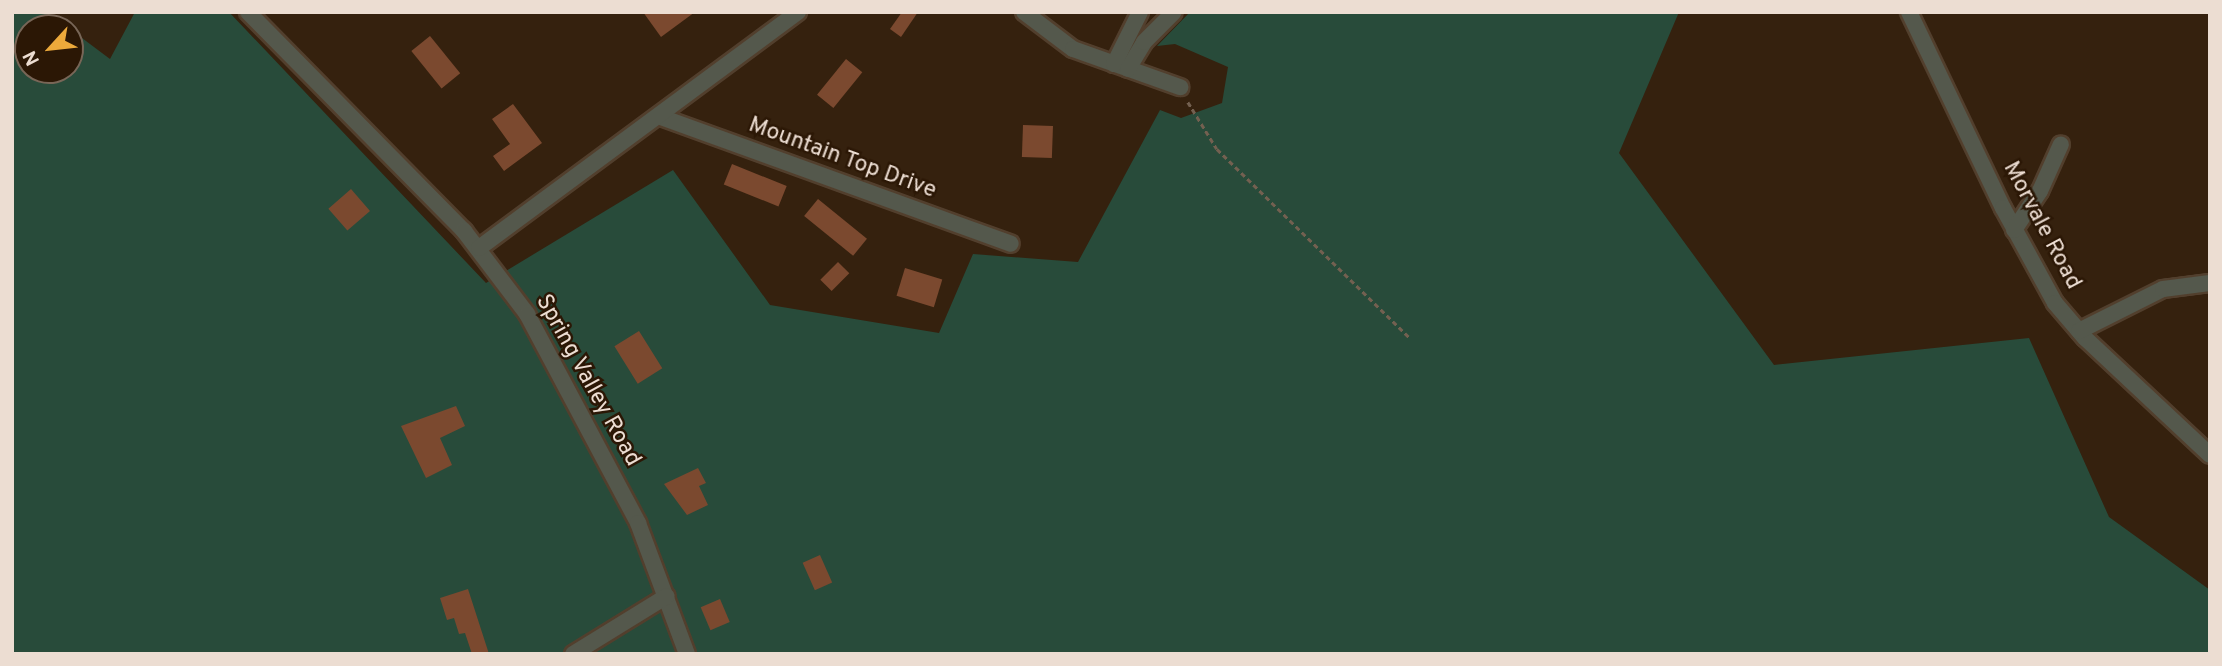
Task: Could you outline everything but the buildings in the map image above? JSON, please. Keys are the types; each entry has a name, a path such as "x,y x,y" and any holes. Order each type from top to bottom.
{"street":[{"name":"Spring Valley Road","path":"248,12 479,248 537,330 638,523 687,654"},
{"path":"479,248 798,12"},
{"path":"1024,12 1064,44 1180,87"},
{"path":"1121,66 1140,12"},
{"path":"1121,66 1174,12"},
{"name":"Morvale Road","path":"1909,12 2014,230 2047,291 2079,331 2210,455"},
{"name":"Mountain Top Drive","path":"657,116 1011,244"},
{"path":"2014,230 2040,191 2061,144"},
{"path":"2079,331 2163,289 2210,283"},
{"path":"573,654 667,596"}],"path":[{"path":"1180,87 1217,149 1409,337"}],"green space":[{"path":"12,12 50,14 14,14 14,84 84,84 84,40 110,59 135,12 229,12 486,283 673,170 770,305 939,333 973,254 1078,262 1160,110 1181,118 1222,103 1228,67 1175,44 1157,46 1190,12 1679,12 1619,153 1774,365 2029,338 2109,517 2210,590 2210,654 12,654"}]}
